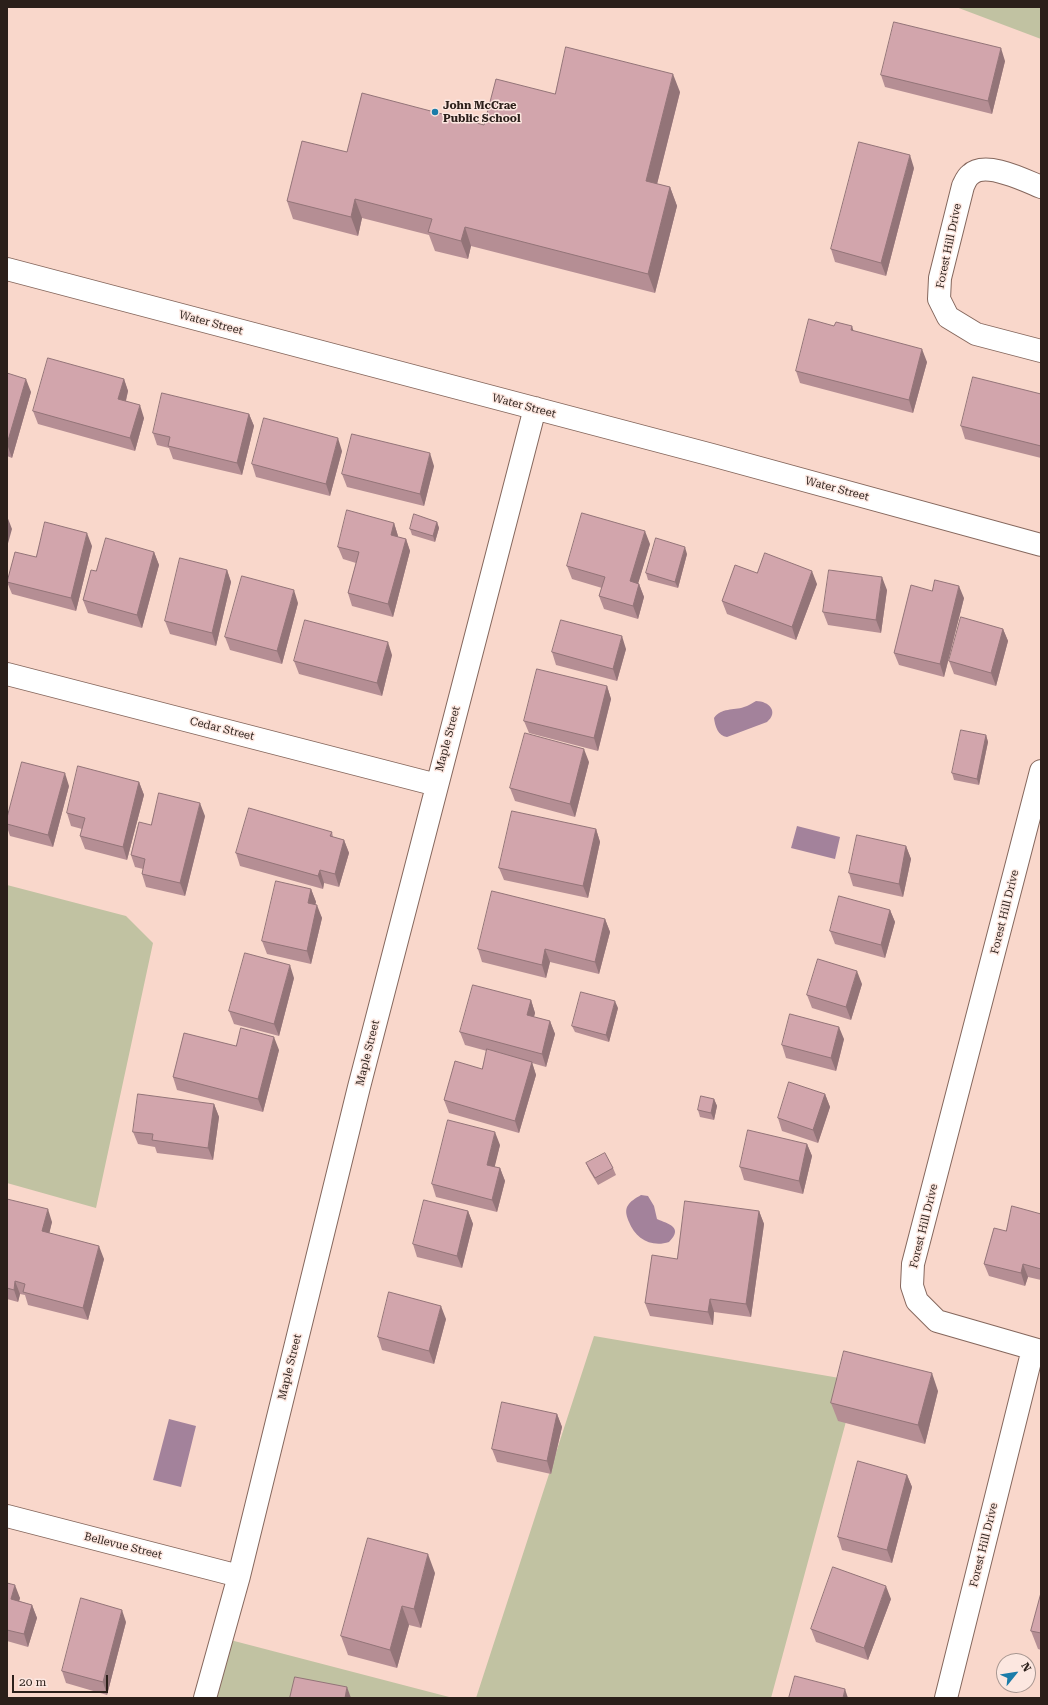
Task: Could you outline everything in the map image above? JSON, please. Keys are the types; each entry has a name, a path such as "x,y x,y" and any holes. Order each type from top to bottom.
{"street":[{"name":"Forest Hill Drive","path":"1041,187 997,171 983,168 970,174 963,186 940,278 939,299 948,317 976,334 1041,351"},
{"name":"Water Street","path":"7,269 712,455 1041,545"},
{"name":"Maple Street","path":"205,1698 239,1576 359,1087 534,408"},
{"name":"Cedar Street","path":"7,674 437,785"},
{"name":"Forest Hill Drive","path":"946,1698 1037,1350 937,1321 917,1301 912,1286 913,1264 1041,771"},
{"name":"Bellevue Street","path":"7,1516 239,1576"}],"green space":[{"path":"956,7 1041,7 1041,39"},
{"path":"7,885 126,916 153,943 96,1208 7,1183"},
{"path":"594,1336 857,1381 771,1698 476,1698"},
{"path":"215,1636 453,1698 198,1698"}],"shaded area":[{"path":"756,701 761,701 771,708 771,718 767,722 727,737 719,733 714,718 717,715 724,711 746,707"},
{"path":"797,826 840,837 835,859 791,848"},
{"path":"641,1195 648,1196 654,1206 657,1219 675,1229 675,1233 669,1242 662,1244 650,1243 635,1233 632,1228 626,1213 626,1209 631,1201"},
{"path":"169,1419 196,1426 181,1487 153,1480"}],"building":[{"path":"894,22 1001,48 988,101 881,75"},
{"path":"566,47 673,74 646,181 670,187 648,274 465,227 461,241 428,232 432,219 355,199 351,217 287,201 302,141 347,152 362,93 484,125 496,79 555,94"},
{"path":"859,142 910,155 881,263 831,249"},
{"path":"809,319 834,326 836,322 852,326 851,330 922,349 909,400 796,371"},
{"path":"48,358 124,379 118,399 140,405 130,438 33,411"},
{"path":"7,373 26,379 7,444"},
{"path":"973,377 1041,394 1041,446 961,426"},
{"path":"162,393 249,414 237,463 168,446 170,437 153,433"},
{"path":"264,418 338,438 326,484 252,464"},
{"path":"352,434 430,453 420,494 342,474"},
{"path":"347,510 394,523 391,535 406,539 388,604 348,593 359,552 338,547"},
{"path":"582,513 645,531 630,581 639,584 633,606 599,596 605,577 567,566"},
{"path":"414,514 437,522 433,536 410,529"},
{"path":"45,522 87,533 71,598 7,582 15,552 36,557"},
{"path":"106,538 154,552 137,615 83,600 91,570 96,571"},
{"path":"656,538 685,547 675,582 646,573"},
{"path":"765,553 812,571 792,627 722,601 735,565 757,573"},
{"path":"180,558 227,570 212,633 165,621"},
{"path":"829,570 882,577 876,620 823,612"},
{"path":"242,576 294,590 277,651 225,637"},
{"path":"935,580 959,586 940,664 894,653 911,585 932,591"},
{"path":"961,617 1003,629 991,673 949,661"},
{"path":"305,620 388,642 377,683 294,661"},
{"path":"561,620 622,636 613,669 552,652"},
{"path":"537,669 607,686 594,738 524,721"},
{"path":"961,730 986,735 977,779 952,773"},
{"path":"525,733 584,749 570,804 510,788"},
{"path":"22,762 65,773 48,835 7,824 7,818"},
{"path":"78,766 139,782 123,847 80,836 85,818 67,813"},
{"path":"159,793 200,803 180,883 142,874 145,859 131,855 139,822 151,825"},
{"path":"249,808 332,832 330,836 344,840 335,874 320,870 318,876 236,853"},
{"path":"512,811 596,829 583,886 499,868"},
{"path":"857,835 906,846 899,884 849,873"},
{"path":"276,881 311,889 308,903 317,905 307,951 262,941"},
{"path":"492,891 605,919 595,962 545,949 542,965 478,949"},
{"path":"839,896 890,910 881,945 830,931"},
{"path":"245,953 290,965 274,1024 229,1011"},
{"path":"818,959 857,971 846,1007 807,995"},
{"path":"473,985 531,1000 527,1015 550,1021 542,1054 460,1032"},
{"path":"581,992 615,1001 606,1035 572,1026"},
{"path":"790,1014 839,1027 831,1058 782,1045"},
{"path":"241,1028 274,1037 258,1099 173,1077 184,1033 236,1046"},
{"path":"487,1049 532,1062 515,1121 444,1100 455,1061 482,1069"},
{"path":"789,1082 825,1094 813,1130 778,1118"},
{"path":"138,1094 214,1104 208,1148 152,1140 153,1134 133,1132"},
{"path":"701,1096 714,1099 711,1113 698,1110"},
{"path":"448,1120 495,1132 487,1165 500,1168 492,1200 432,1184"},
{"path":"748,1130 807,1144 799,1181 740,1167"},
{"path":"605,1153 613,1168 595,1178 586,1163"},
{"path":"7,1199 48,1209 42,1231 99,1246 83,1308 23,1292 25,1284 15,1281 14,1290 7,1288"},
{"path":"424,1200 468,1211 457,1256 413,1244"},
{"path":"685,1201 759,1211 746,1304 710,1299 708,1312 645,1303 652,1255 677,1259"},
{"path":"1012,1206 1041,1214 1041,1269 1023,1264 1021,1273 984,1264 994,1228 1006,1231"},
{"path":"389,1292 441,1306 429,1351 378,1337"},
{"path":"844,1351 932,1373 918,1425 831,1403"},
{"path":"502,1402 557,1414 547,1461 492,1449"},
{"path":"858,1461 907,1475 887,1550 838,1537"},
{"path":"368,1538 428,1554 414,1609 402,1606 390,1650 341,1636"},
{"path":"833,1567 886,1586 864,1648 811,1629"},
{"path":"7,1583 15,1585 11,1599 32,1605 24,1634 7,1630"},
{"path":"1041,1593 1041,1633 1031,1631"},
{"path":"81,1598 122,1610 103,1682 62,1671"},
{"path":"795,1676 845,1689 843,1698 789,1698"},
{"path":"295,1677 347,1687 345,1698 290,1698"}],"place":[{"name":"John McCrae Public School","path":"435,112"}]}
